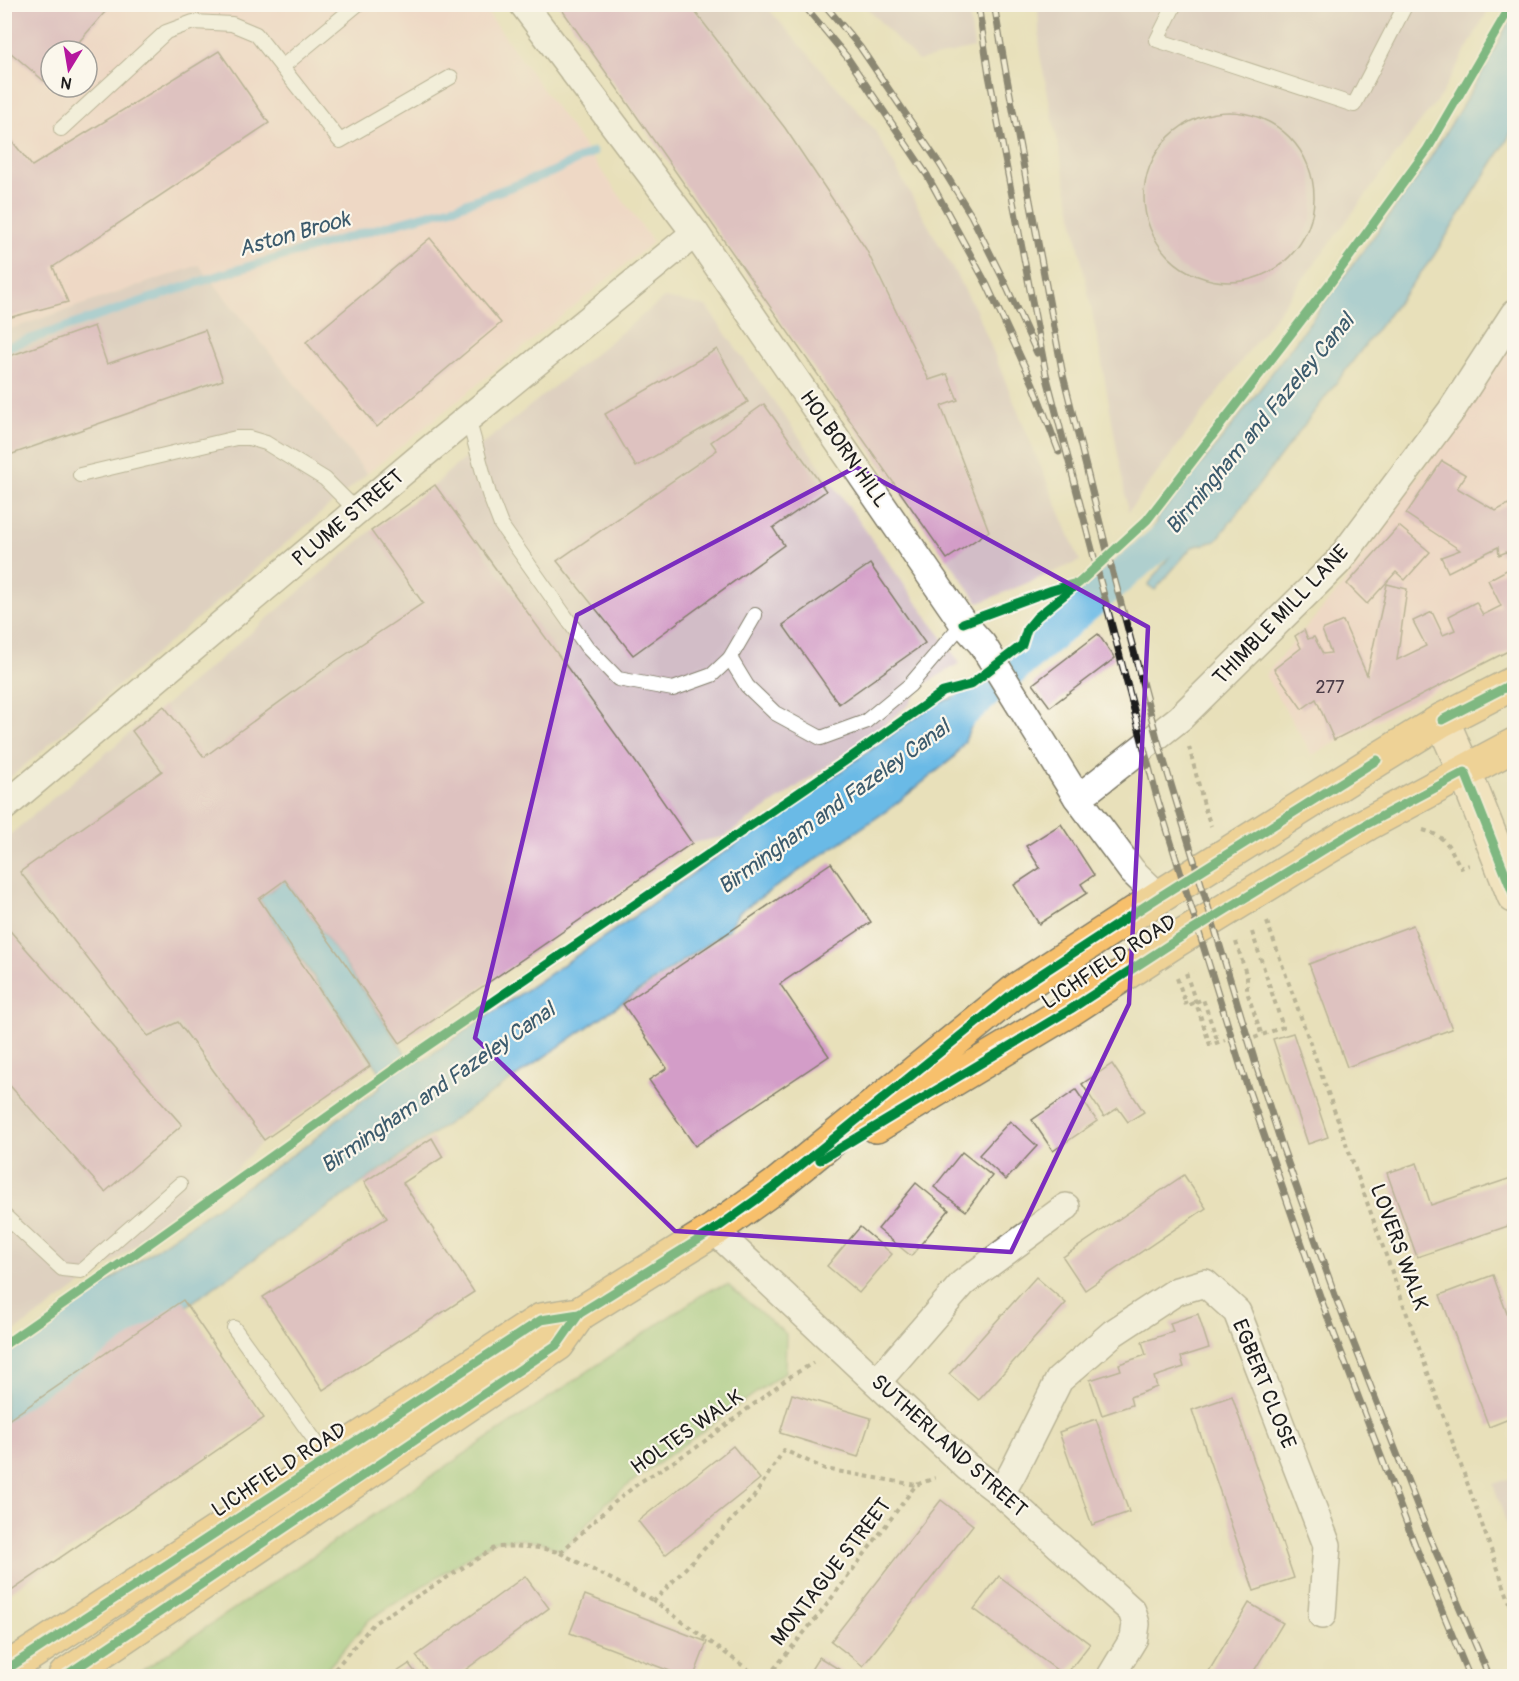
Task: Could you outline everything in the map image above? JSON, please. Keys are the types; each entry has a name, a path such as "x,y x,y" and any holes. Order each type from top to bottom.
{"main road":[{"name":"LICHFIELD ROAD","path":"64,1677 541,1320 579,1314 714,1230 774,1187 1018,989 1159,897 1442,720 1515,683"},
{"path":"1442,720 1515,896"},
{"name":"LICHFIELD ROAD","path":"774,1187 1071,1009 1257,890 1367,824 1515,745"},
{"name":"LICHFIELD ROAD","path":"4,1671 125,1591 338,1473"}],"street":[{"name":"HOLBORN HILL","path":"523,4 695,233 963,623 982,644 1077,797 1132,871 1159,897"},
{"name":"PLUME STREET","path":"4,807 468,418 695,233"},
{"name":"THIMBLE MILL LANE","path":"1077,797 1180,718 1338,561 1451,411 1515,314"},
{"path":"877,1382 963,1283 1066,1207"},
{"name":"SUTHERLAND STREET","path":"714,1230 967,1467 1001,1493 1132,1611 1136,1624 1134,1638 1111,1677"},
{"name":"EGBERT CLOSE","path":"1001,1493 1059,1380 1113,1333 1177,1291 1204,1283 1237,1312 1327,1545 1322,1615"},
{"path":"40,1648 60,1677"}],"lane":[{"path":"282,67 358,4"},
{"path":"1174,4 1157,40 1354,105 1406,4"},
{"path":"61,129 166,32 193,22 232,24 256,34 340,141 451,77"},
{"path":"468,418 489,494 501,525 587,647 618,679 673,689 712,675 730,658 755,615"},
{"path":"80,475 236,438 249,438 266,443 325,479 357,511"},
{"path":"730,658 747,686 775,713 821,738 865,722 910,685 963,623"},
{"path":"4,1215 62,1269 81,1271 180,1184"},
{"path":"234,1328 338,1473"}],"path":[{"path":"1180,718 1205,809 1223,857"},
{"path":"1249,922 1283,1027 1254,1038"},
{"path":"1233,932 1247,977 1247,992 1262,1036"},
{"path":"1174,969 1186,1006 1203,999 1218,1042"},
{"path":"1190,986 1210,1045 1225,1040"},
{"path":"329,1677 374,1623 496,1547 518,1546 538,1547 560,1553 654,1601 757,1677"}],"highlighted area":[{"path":"856,467 1148,627 1129,1004 1011,1252 675,1231 475,1038 577,615"}],"shaded area":[{"path":"4,5 482,5 653,242 367,474 199,265 5,331"},
{"path":"558,5 765,5 874,129 976,310 1080,561 979,603"},
{"path":"864,5 968,5 974,48 918,61"},
{"path":"1038,5 1491,5 1441,95 1128,512 1100,352 1040,55"},
{"path":"199,265 367,474 5,782 5,331"},
{"path":"664,298 706,306 960,663 920,687 910,704 859,744 724,837 692,843 400,1043 264,1140 225,1181 5,1338 5,839 371,531 435,485 448,472"},
{"path":"1514,338 1514,650 1312,755 1265,675 1342,586"},
{"path":"1514,1477 1514,1545 1493,1484"}],"green space":[{"path":"728,1285 786,1334 785,1372 607,1502 562,1551 543,1543 520,1539 494,1541 370,1619 321,1676 134,1676 709,1290"}],"water":[{"path":"1514,12 1514,127 1506,142 1433,257 1216,541 1192,547 1155,590 1148,585 1172,553 1139,562 1158,517 1233,425 1421,173 1481,75"},
{"path":"977,691 984,702 979,707 965,741 953,758 892,807 738,913 729,929 192,1303 5,1427 5,1353 311,1142 336,1120 380,1088 379,1070 259,899 285,880 340,956 405,1053 423,1060 636,915 936,703"}],"building":[{"path":"4,4 112,4 81,39 39,39 39,77 4,47"},
{"path":"558,4 689,4 785,128 866,249 929,380 947,374 958,400 941,406 989,531 947,559"},
{"path":"219,51 269,123 53,267 68,302 4,319 4,131 32,166"},
{"path":"1229,112 1246,113 1262,118 1289,137 1308,164 1313,180 1313,214 1308,230 1289,257 1262,276 1246,281 1229,282 1212,281 1196,276 1169,257 1150,230 1145,214 1144,197 1145,180 1150,164 1169,137 1196,118 1212,113"},
{"path":"430,238 501,323 377,427 306,342"},
{"path":"94,326 107,364 205,330 223,380 4,457 4,358"},
{"path":"717,349 748,402 636,467 605,414"},
{"path":"764,404 826,491 773,528 784,545 633,655 557,561 717,450 711,442"},
{"path":"1442,461 1466,475 1457,488 1496,511 1514,501 1514,549 1499,555 1498,547 1448,572 1441,557 1460,550 1406,514"},
{"path":"435,485 692,843 400,1043 285,880 259,899 370,1066 264,1140 178,1022 148,1036 20,872 162,771 132,731 164,706 204,757 336,661 423,603 371,531"},
{"path":"1399,526 1430,552 1405,580 1396,572 1367,604 1347,584"},
{"path":"870,564 925,643 839,704 783,625"},
{"path":"1514,566 1514,648 1334,740 1316,699 1302,709 1274,669 1301,648 1295,636 1304,630 1308,639 1314,637 1323,654 1331,653 1322,630 1343,621 1367,675 1387,584 1407,589 1397,660 1426,646 1413,621 1432,612 1443,635 1455,630 1449,616 1476,602 1483,615 1501,606 1488,580"},
{"path":"1098,634 1115,658 1050,707 1033,684"},
{"path":"1061,824 1094,875 1081,884 1087,893 1039,924 1014,885 1040,868 1026,846"},
{"path":"831,863 871,922 780,984 829,1056 695,1146 649,1080 667,1068 623,1004"},
{"path":"4,924 182,1125 105,1192 4,1079 4,994 8,991 4,987"},
{"path":"1413,925 1452,1029 1347,1067 1309,964"},
{"path":"1293,1033 1328,1137 1308,1144 1273,1039"},
{"path":"1112,1064 1144,1112 1128,1122 1118,1108 1104,1117 1082,1084"},
{"path":"1076,1090 1097,1121 1053,1151 1032,1120"},
{"path":"1010,1121 1037,1146 1006,1180 979,1155"},
{"path":"432,1138 443,1157 403,1183 474,1292 323,1390 263,1297 387,1218 364,1182"},
{"path":"962,1152 992,1176 966,1211 934,1187"},
{"path":"1417,1163 1431,1205 1514,1177 1514,1224 1417,1257 1387,1173"},
{"path":"1184,1175 1206,1208 1085,1290 1063,1257"},
{"path":"916,1183 949,1210 911,1256 878,1229"},
{"path":"860,1227 892,1254 859,1293 827,1266"},
{"path":"1493,1275 1514,1333 1514,1417 1489,1427 1440,1295"},
{"path":"1036,1277 1066,1303 979,1400 949,1374"},
{"path":"183,1300 264,1418 4,1596 4,1423"},
{"path":"1198,1314 1209,1348 1181,1357 1184,1367 1154,1377 1157,1387 1130,1397 1132,1405 1102,1415 1090,1380 1121,1370 1119,1364 1146,1355 1142,1342 1173,1332 1170,1323"},
{"path":"792,1394 871,1418 858,1457 780,1433"},
{"path":"1232,1396 1294,1578 1254,1591 1192,1410"},
{"path":"1096,1419 1129,1512 1092,1525 1059,1432"},
{"path":"733,1446 760,1479 665,1555 638,1521"},
{"path":"941,1500 973,1525 863,1666 831,1641"},
{"path":"525,1576 549,1608 457,1676 431,1676 416,1656"},
{"path":"999,1576 1090,1644 1065,1676 974,1609"},
{"path":"585,1595 707,1642 694,1676 683,1676 570,1633"},
{"path":"1249,1603 1283,1623 1251,1676 1206,1676"},
{"path":"819,1657 850,1676 807,1676"},
{"path":"409,1664 418,1676 391,1676"}],"waterway":[{"name":"Aston Brook","path":"4,348 223,274 458,206 552,172 593,152"},
{"name":"Birmingham and Fazeley Canal","path":"948,725 1173,532"}],"railway":[{"path":"803,4 847,57 927,175 987,285 1033,384 1059,452"},
{"path":"824,4 860,47 939,163 971,215 1037,353"},
{"path":"978,4 989,75 1046,374 1156,794 1243,1074 1322,1302 1415,1545 1469,1676"},
{"path":"994,4 1063,375 1157,738 1283,1149 1336,1298 1430,1538 1489,1676"}],"cycle path":[{"path":"4,1345 417,1053 943,692 970,685 1022,645 1027,629 1037,617 1080,582 1147,520 1331,282 1427,150 1512,4"},
{"path":"963,623 1073,584"},
{"path":"1442,720 1514,683"},
{"path":"4,1671 541,1320 579,1314 714,1230 774,1187 1018,989 1377,760"},
{"path":"820,1160 1071,1009 1175,941 1323,850 1465,772 1514,896"},
{"path":"65,1676 558,1344 579,1314"}]}
